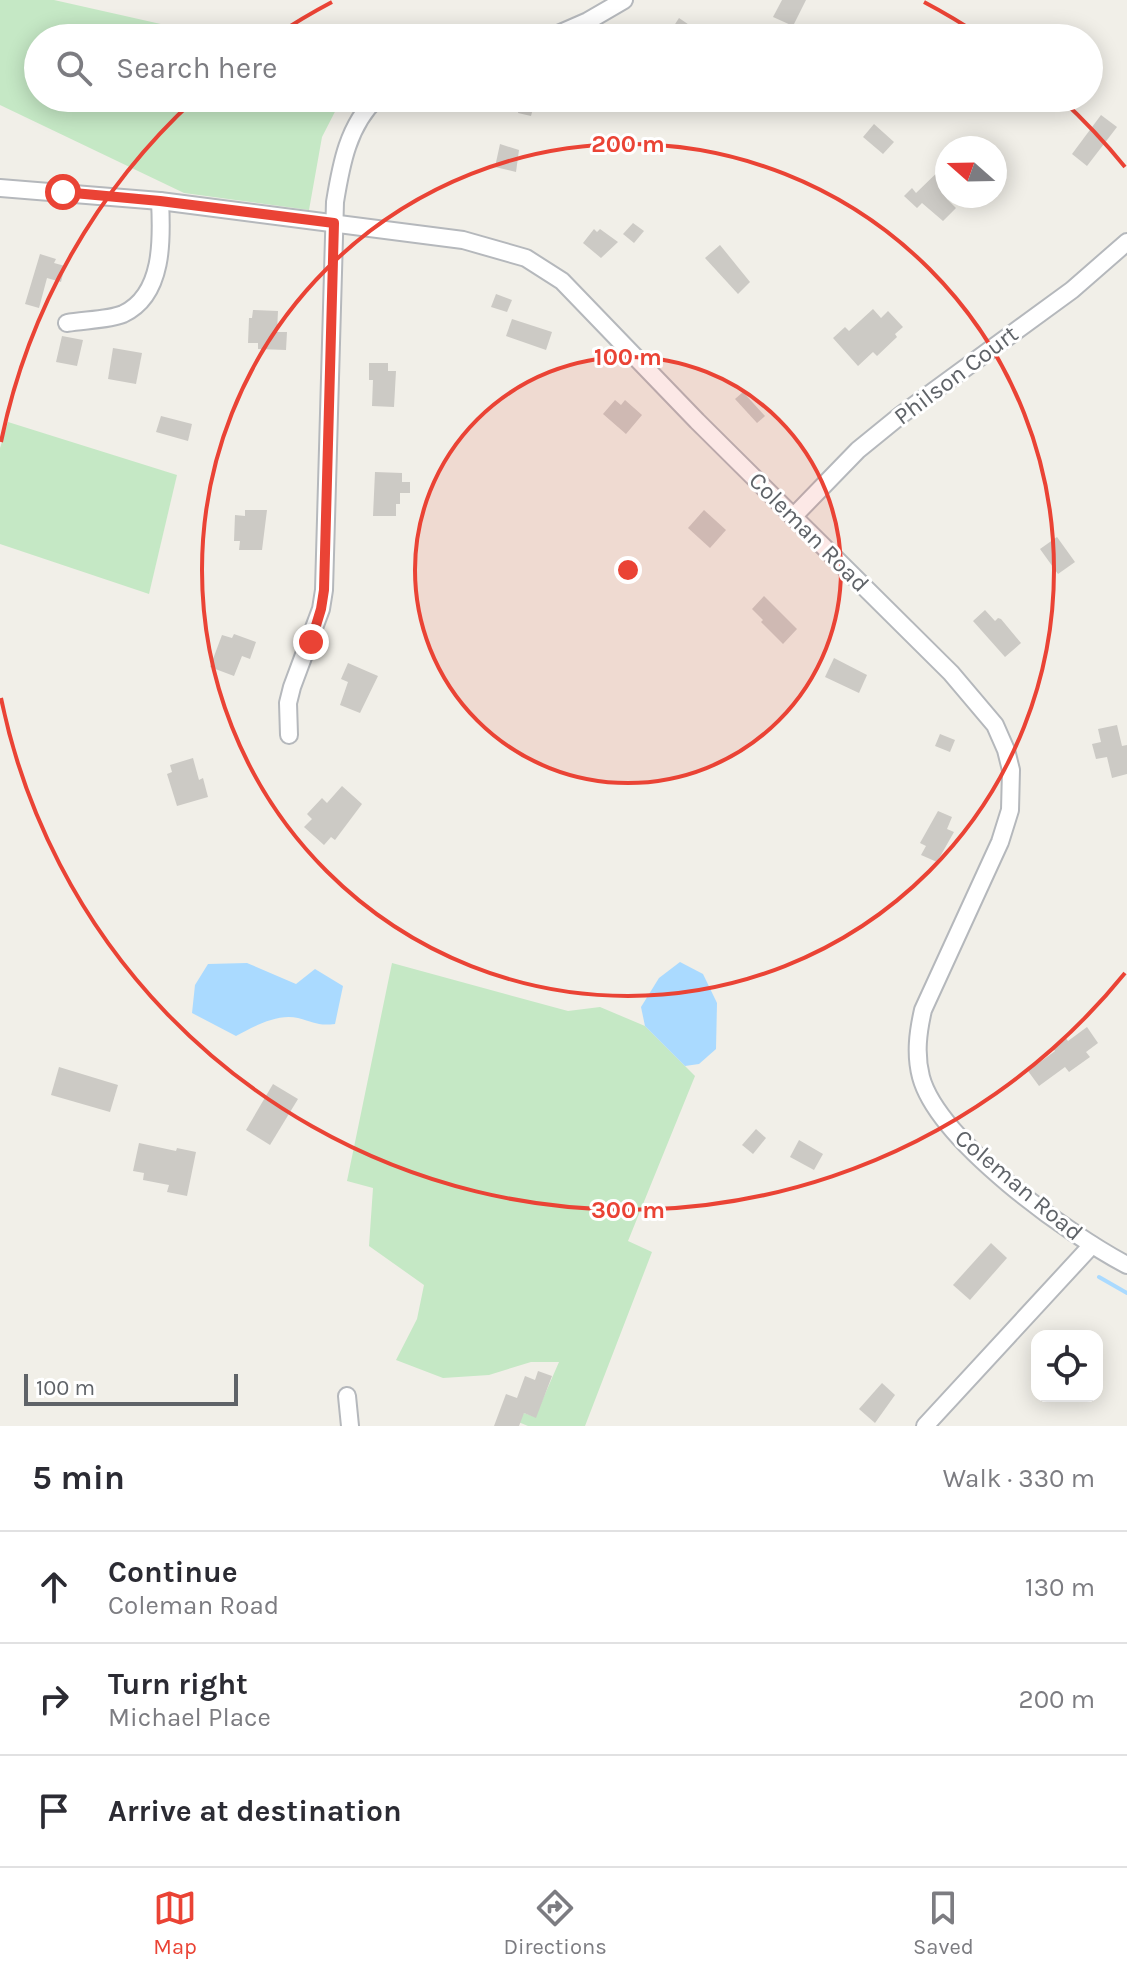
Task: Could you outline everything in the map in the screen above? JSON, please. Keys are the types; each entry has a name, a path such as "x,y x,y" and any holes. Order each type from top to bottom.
{"street":[{"path":"581,24 624,0"},
{"path":"289,735 288,703 311,642 324,590 334,223 342,161 354,129 367,112"},
{"name":"Coleman Road","path":"0,188 160,201 463,240 508,251 546,269 580,297 697,421 951,673 995,725 1006,750 1012,787 1005,830 923,1010 917,1037 921,1079 944,1121 964,1144 1013,1186 1092,1245 1127,1265"},
{"path":"67,323 122,314 147,291 159,258 160,201"},
{"name":"Philson Court","path":"793,517 858,450 1072,290 1127,242"},
{"path":"925,1426 1092,1245"},
{"path":"347,1396 350,1426"}],"green space":[{"path":"0,0 54,0 161,24 24,24 24,112 335,112 322,137 309,210 184,193 0,105"},
{"path":"8,422 177,475 149,594 0,544 0,448"},
{"path":"392,963 568,1011 600,1007 645,1026 695,1076 628,1241 652,1252 585,1426 528,1426 516,1421 524,1413 535,1417 559,1362 531,1362 489,1375 443,1378 396,1360 417,1319 424,1285 369,1246 373,1188 347,1181"}],"water":[{"path":"680,962 703,974 717,1003 716,1049 699,1064 685,1066 645,1026 641,1007 659,978"},
{"path":"247,963 296,984 315,969 343,986 335,1024 282,1017 236,1036 192,1013 195,985 208,964"}],"building":[{"path":"782,0 806,0 794,24 773,17"},
{"path":"1101,115 1117,127 1087,166 1072,154"},
{"path":"874,124 894,142 883,154 863,137"},
{"path":"500,144 519,150 516,172 495,167"},
{"path":"935,175 935,208 956,208 943,221 922,203 917,208 904,196 912,188 916,193"},
{"path":"633,223 644,231 634,243 623,234"},
{"path":"594,229 597,232 600,229 618,242 601,258 583,243"},
{"path":"720,245 750,282 738,294 705,258"},
{"path":"40,254 56,259 54,263 65,266 61,282 47,278 39,308 25,304"},
{"path":"496,294 512,300 507,312 491,307"},
{"path":"873,309 881,318 888,311 903,327 877,356 873,352 858,366 833,338 845,327 849,331"},
{"path":"253,310 278,311 277,332 287,332 286,350 258,349 258,343 248,343 249,318 252,318"},
{"path":"512,319 552,332 546,350 506,336"},
{"path":"62,336 83,340 77,366 56,362"},
{"path":"113,348 142,353 136,384 108,379"},
{"path":"369,363 388,363 388,371 396,371 394,407 372,406 373,380 369,380"},
{"path":"743,392 765,416 757,423 735,399"},
{"path":"615,400 621,405 625,400 642,415 626,434 603,414"},
{"path":"161,416 192,424 188,441 156,432"},
{"path":"375,472 402,473 402,482 410,482 410,493 400,493 396,516 373,516"},
{"path":"245,510 267,510 262,550 239,550 240,541 234,541 235,515 245,516"},
{"path":"704,510 726,530 710,548 688,528"},
{"path":"1057,537 1075,562 1058,574 1040,549"},
{"path":"764,596 797,629 783,644 752,609"},
{"path":"985,610 995,621 1001,619 1021,643 1005,657 973,621"},
{"path":"234,634 256,642 250,659 242,656 234,676 210,667 222,635 232,638"},
{"path":"834,658 867,675 859,693 825,677"},
{"path":"348,663 378,676 360,713 340,705 348,682 341,679"},
{"path":"1117,725 1122,746 1127,745 1127,774 1112,778 1107,757 1096,759 1092,744 1101,742 1098,729"},
{"path":"940,734 955,740 950,752 935,746"},
{"path":"193,758 208,797 177,806 167,774 172,772 170,765"},
{"path":"342,786 362,804 335,840 331,837 324,845 304,827 312,819 307,814 322,798 327,803"},
{"path":"938,811 952,817 947,829 954,832 937,862 921,855 926,846 920,843"},
{"path":"1087,1027 1098,1043 1086,1052 1090,1057 1069,1072 1065,1067 1039,1086 1028,1071 1055,1051 1052,1047 1065,1037 1068,1041"},
{"path":"59,1067 118,1085 110,1112 51,1095"},
{"path":"273,1084 298,1099 270,1145 246,1130"},
{"path":"756,1129 766,1138 753,1154 742,1145"},
{"path":"799,1140 823,1154 814,1170 790,1157"},
{"path":"139,1143 196,1152 187,1196 167,1192 169,1185 143,1180 144,1173 133,1171"},
{"path":"991,1243 1007,1258 970,1300 953,1285"},
{"path":"538,1371 552,1376 536,1418 524,1413 519,1426 494,1426 506,1394 517,1398 525,1376 535,1380"},
{"path":"882,1383 895,1395 875,1423 859,1409"}],"waterway":[{"path":"1099,1277 1127,1293"}],"route":[{"path":"63,192 334,223 324,590 311,642"}]}
